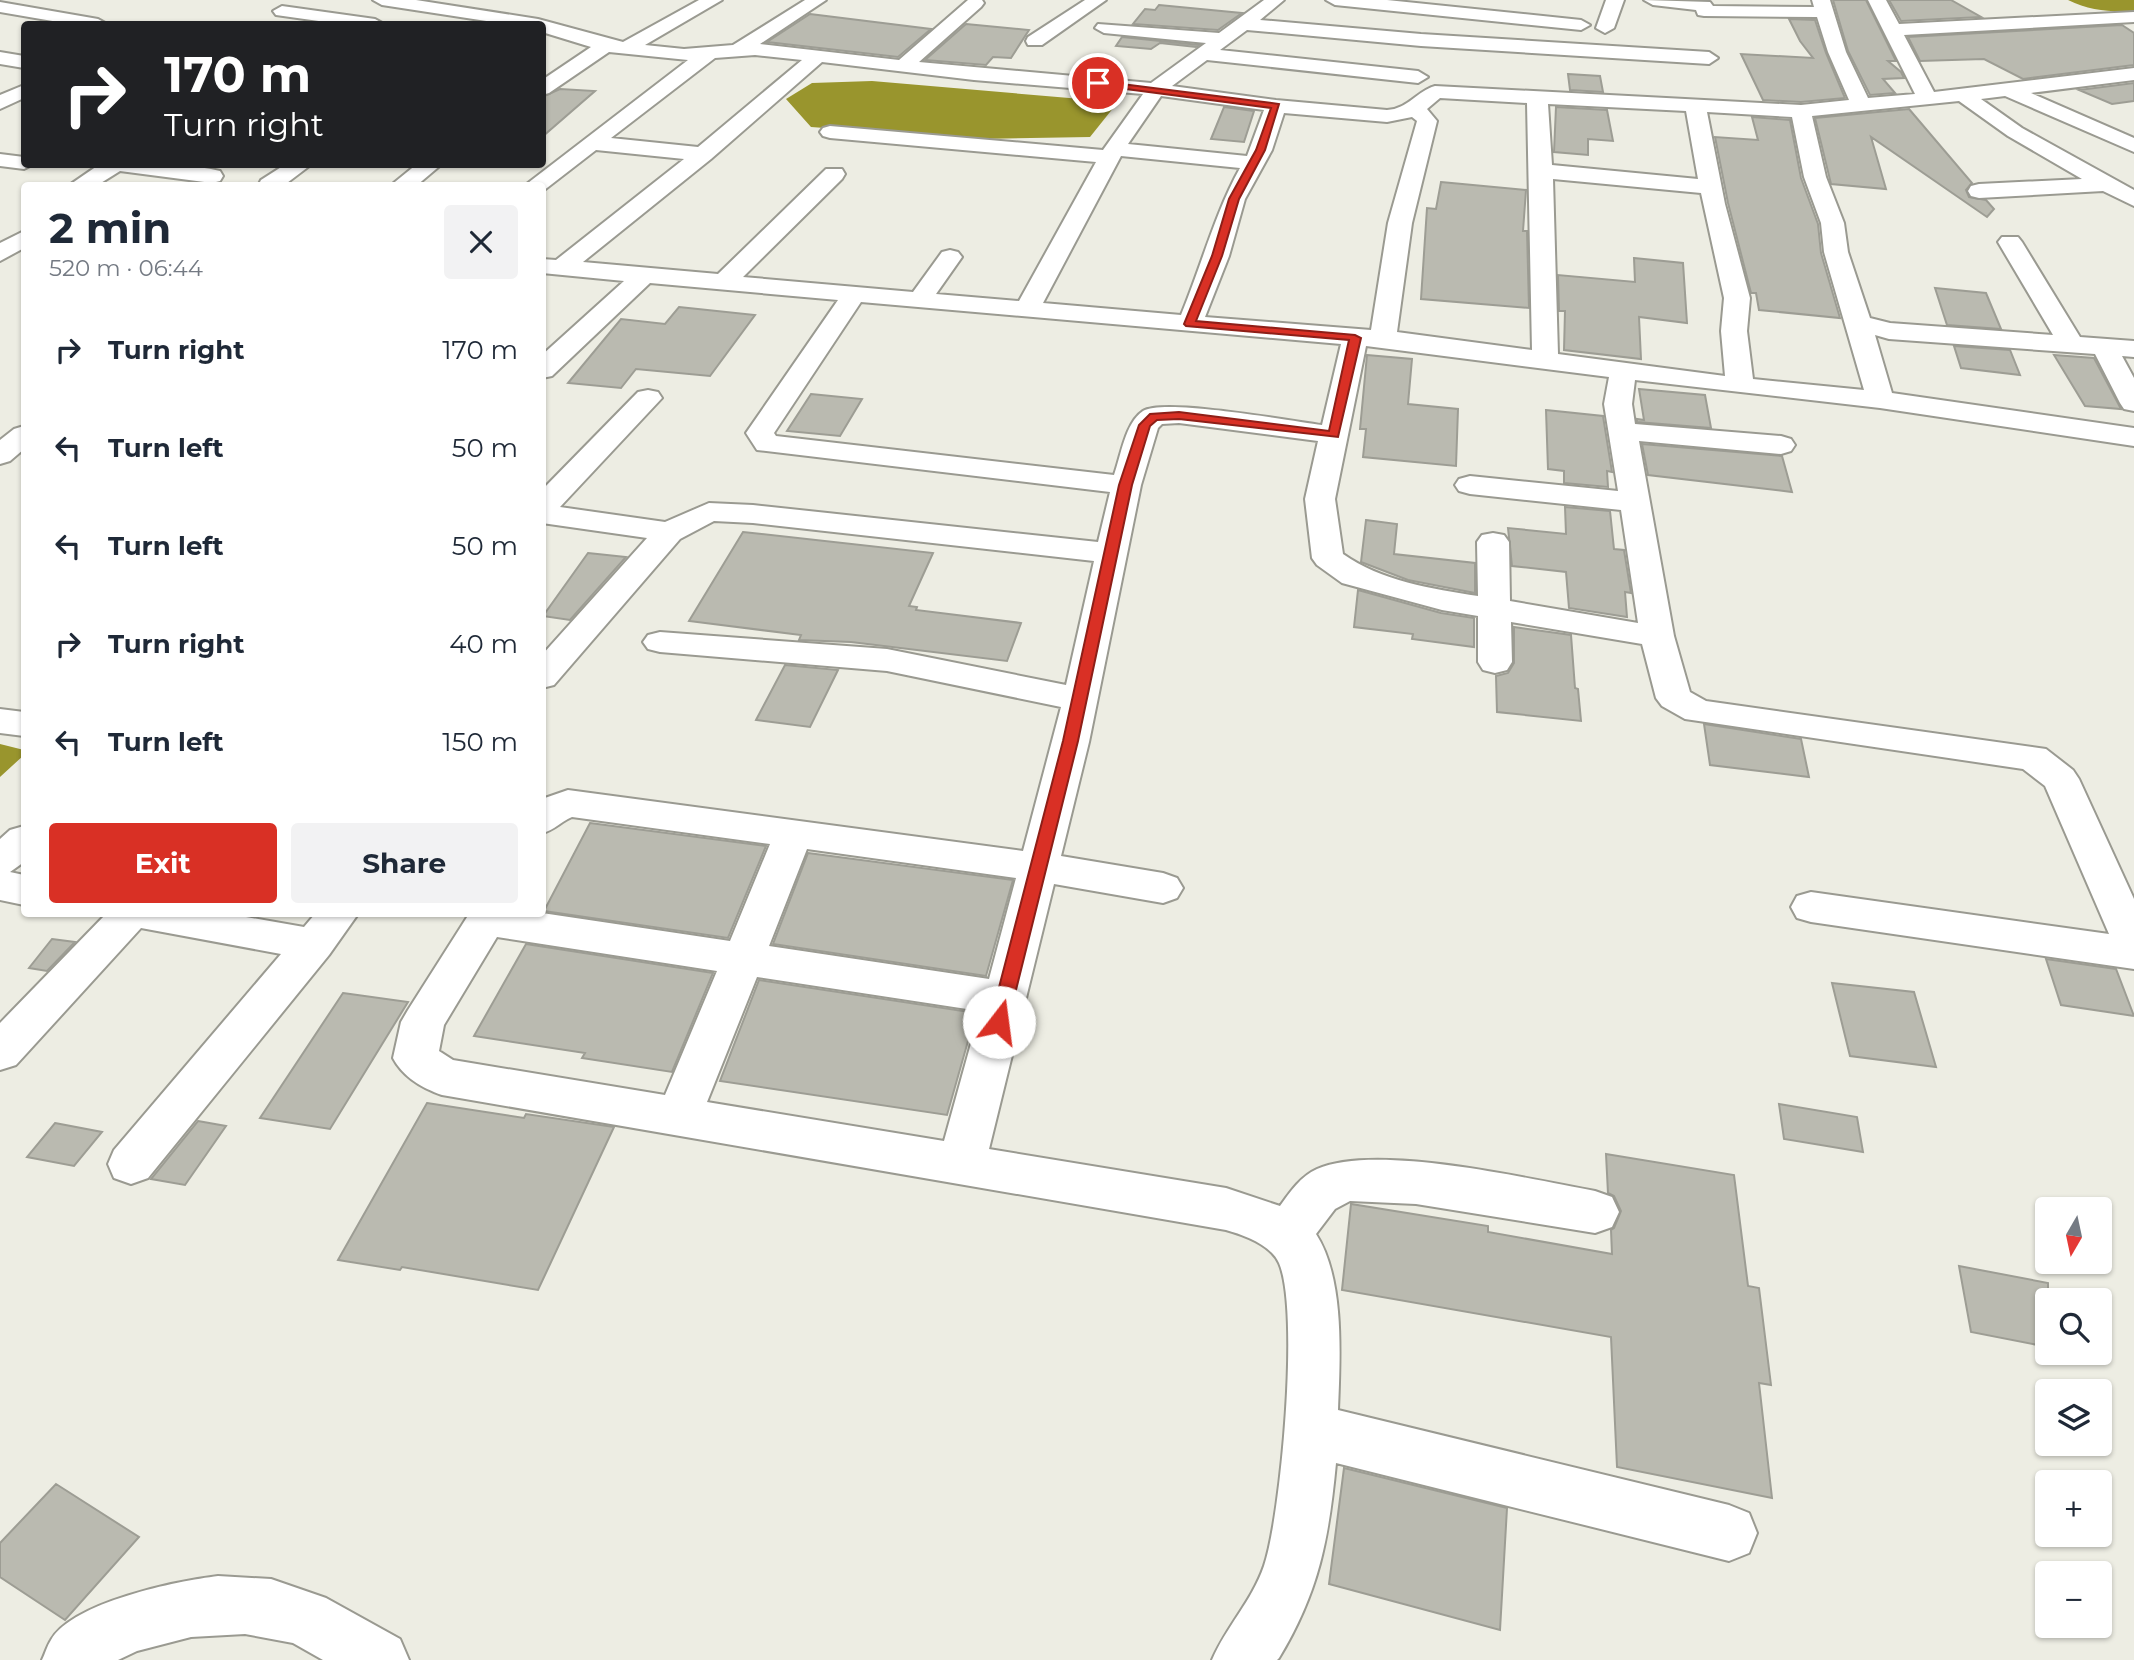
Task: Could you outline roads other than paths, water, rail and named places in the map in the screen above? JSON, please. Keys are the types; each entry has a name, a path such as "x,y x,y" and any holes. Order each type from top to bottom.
{"street":[{"path":"0,5 10,0"},
{"path":"382,0 538,20"},
{"path":"441,8 459,0"},
{"path":"630,46 658,28 713,0"},
{"path":"738,50 817,0"},
{"path":"1035,41 1097,0"},
{"path":"1028,308 1112,153 1156,89 1275,0"},
{"path":"1335,0 1630,30"},
{"path":"1605,28 1615,0"},
{"path":"1653,0 1704,16 1823,6 1842,64 1862,106"},
{"path":"1877,0 1928,99"},
{"path":"903,66 975,3"},
{"path":"0,5 83,21"},
{"path":"2069,5 2097,20"},
{"path":"282,11 354,21"},
{"path":"1704,16 1714,70 1727,107"},
{"path":"1894,30 2134,17"},
{"path":"546,23 606,45 684,55 755,49 903,66 1156,89 1276,106 1387,116 1401,116 1415,111 1435,92"},
{"path":"1244,24 1714,70"},
{"path":"1104,28 1223,39"},
{"path":"1421,40 1418,77 1421,86 1435,92 1801,111 2134,74"},
{"path":"546,86 606,45"},
{"path":"540,182 710,53"},
{"path":"1203,54 1418,77"},
{"path":"552,266 703,154 817,57"},
{"path":"0,58 21,62"},
{"path":"2008,90 2134,146"},
{"path":"0,103 21,92"},
{"path":"1963,95 2015,132 2134,199"},
{"path":"1536,96 1542,171 1545,360"},
{"path":"1695,105 1710,187 1737,298 1734,331 1740,386"},
{"path":"1190,324 1217,256 1234,199 1261,150 1276,106"},
{"path":"0,109 21,112"},
{"path":"1415,111 1427,121 1369,338 1334,435 1320,499 1328,558 1353,576 1442,600 1657,636"},
{"path":"1801,111 1814,174 1832,218 1836,252 1880,400"},
{"path":"830,132 1253,163"},
{"path":"592,143 703,154"},
{"path":"0,160 21,163"},
{"path":"86,182 109,168"},
{"path":"148,168 212,176"},
{"path":"274,182 296,168"},
{"path":"407,182 426,168"},
{"path":"1542,171 1710,187"},
{"path":"725,281 834,174"},
{"path":"1979,191 2106,184"},
{"path":"0,229 21,218"},
{"path":"0,229 21,230"},
{"path":"0,254 21,240"},
{"path":"2010,242 2071,344"},
{"path":"920,299 950,257"},
{"path":"552,266 1369,338 1740,386 1880,400 2134,437"},
{"path":"546,366 645,274"},
{"path":"855,293 761,433 767,444 1126,485"},
{"path":"1859,323 1889,331 2134,349"},
{"path":"2108,355 2134,402"},
{"path":"1623,370 1618,404 1657,636 1675,698 1698,712 2033,758 2060,779 2134,944"},
{"path":"546,504 648,398"},
{"path":"962,1163 1039,867 1126,485 1144,425 1154,416 1179,415 1334,435"},
{"path":"1623,431 1781,445"},
{"path":"0,455 21,438"},
{"path":"1470,485 1635,502"},
{"path":"546,672 669,532 709,512 752,514 1110,553"},
{"path":"546,515 669,532"},
{"path":"1493,542 1495,662"},
{"path":"660,642 887,660 1079,699"},
{"path":"0,721 21,724"},
{"path":"546,816 568,803 1039,867 1163,888"},
{"path":"679,1116 794,833"},
{"path":"0,861 21,843"},
{"path":"0,885 21,889"},
{"path":"1811,907 2134,953"},
{"path":"0,1052 127,917"},
{"path":"180,917 326,929"},
{"path":"1005,998 488,917 423,1022 415,1058 442,1077 1227,1209 1251,1216 1287,1236 1301,1253 1309,1278 1312,1303 1310,1430 1295,1559 1281,1600 1242,1660"},
{"path":"131,1164 326,929"},
{"path":"1287,1236 1310,1203 1333,1182 1390,1180 1595,1212"},
{"path":"1310,1430 1729,1533"},
{"path":"72,1660 90,1642 160,1614 211,1606 254,1604 295,1614 379,1660"}]}
